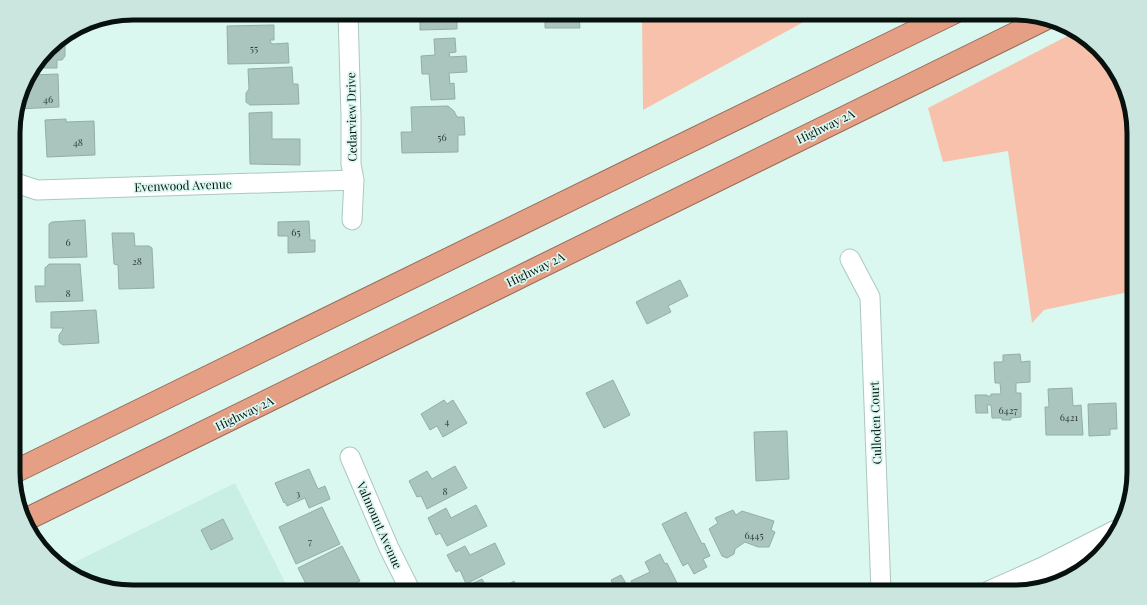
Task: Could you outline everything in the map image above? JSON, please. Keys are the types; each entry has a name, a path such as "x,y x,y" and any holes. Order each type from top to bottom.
{"highway":[{"path":"20,469 238,361 939,20"},
{"name":"Highway 2A","path":"30,517 1037,23"}],"street":[{"name":"Cedarview Drive","path":"348,20 352,164 354,180 352,220"},
{"name":"Evenwood Avenue","path":"20,184 37,190 354,180"},
{"name":"Culloden Court","path":"850,259 870,297 882,585"},
{"name":"Valmount Avenue","path":"350,458 389,548 408,585"},
{"path":"1006,585 1105,539"}],"shaded area":[{"path":"642,20 807,20 643,110"},
{"path":"1069,35 1089,48 1104,64 1112,76 1123,104 1126,118 1127,292 1044,310 1032,323 1008,151 943,162 928,108"},
{"path":"235,483 286,585 118,584 90,576 69,565"}],"building":[{"path":"420,20 457,20 457,29 420,30"},
{"path":"545,20 579,20 580,28 545,28"},
{"path":"274,25 274,40 270,40 271,43 288,43 289,63 228,64 227,26"},
{"path":"455,38 456,52 449,53 450,57 466,56 467,72 449,73 450,84 454,83 455,99 431,100 429,74 422,74 421,56 435,55 434,39"},
{"path":"63,44 65,46 65,56 62,60 57,60 57,68 40,68 48,58"},
{"path":"292,67 293,84 298,84 299,104 250,105 246,102 246,93 249,89 248,69"},
{"path":"58,74 59,107 23,109 36,75"},
{"path":"448,106 454,111 457,117 464,117 465,135 458,135 458,152 402,153 401,132 412,132 411,107"},
{"path":"272,112 272,139 300,139 300,165 250,164 249,113"},
{"path":"66,119 66,122 94,121 95,155 47,157 45,120"},
{"path":"85,220 87,257 49,258 49,224 52,222"},
{"path":"309,221 310,240 315,240 315,252 288,253 288,236 278,236 278,222"},
{"path":"112,233 134,233 135,246 149,246 152,248 154,288 119,289 118,265 114,264"},
{"path":"49,264 80,264 83,301 36,302 35,286 45,286 45,268"},
{"path":"680,280 688,296 668,306 671,312 647,324 636,302"},
{"path":"96,310 99,343 63,345 59,342 59,335 63,328 51,328 51,312"},
{"path":"1020,354 1021,362 1030,361 1030,382 1016,383 1016,393 1021,393 1021,417 1011,418 1011,420 992,418 991,405 987,405 988,413 976,413 975,395 991,396 991,394 1001,394 1000,383 995,383 994,362 1003,362 1003,355"},
{"path":"613,380 630,415 604,428 586,393"},
{"path":"1072,388 1073,406 1081,405 1083,435 1046,435 1045,407 1049,407 1048,389"},
{"path":"444,400 447,404 453,400 467,423 443,437 437,426 430,430 421,414"},
{"path":"1116,403 1117,429 1110,429 1110,435 1089,436 1088,404"},
{"path":"787,431 789,479 756,481 754,432"},
{"path":"455,466 467,488 427,509 421,496 417,497 409,481 427,471 432,479"},
{"path":"309,469 318,489 325,486 330,499 309,508 305,498 287,506 285,502 284,503 275,483"},
{"path":"476,505 487,526 447,546 440,533 436,535 428,518 446,508 451,518"},
{"path":"322,507 340,544 296,564 279,527"},
{"path":"733,510 736,515 742,511 774,521 771,530 775,532 769,547 758,547 745,542 735,549 734,554 727,558 722,556 709,529 718,523 715,518"},
{"path":"686,512 702,544 704,543 710,556 703,559 707,567 694,574 688,563 683,566 662,524"},
{"path":"223,519 233,539 211,550 201,530"},
{"path":"495,543 505,564 466,584 460,570 456,572 447,555 465,546 470,555"},
{"path":"342,546 360,581 352,585 306,585 298,568"},
{"path":"660,554 665,564 667,563 678,585 633,585 631,581 650,572 645,562"},
{"path":"621,575 627,585 613,585 611,580"},
{"path":"482,579 485,585 469,585"},
{"path":"514,581 516,585 507,585"}]}
